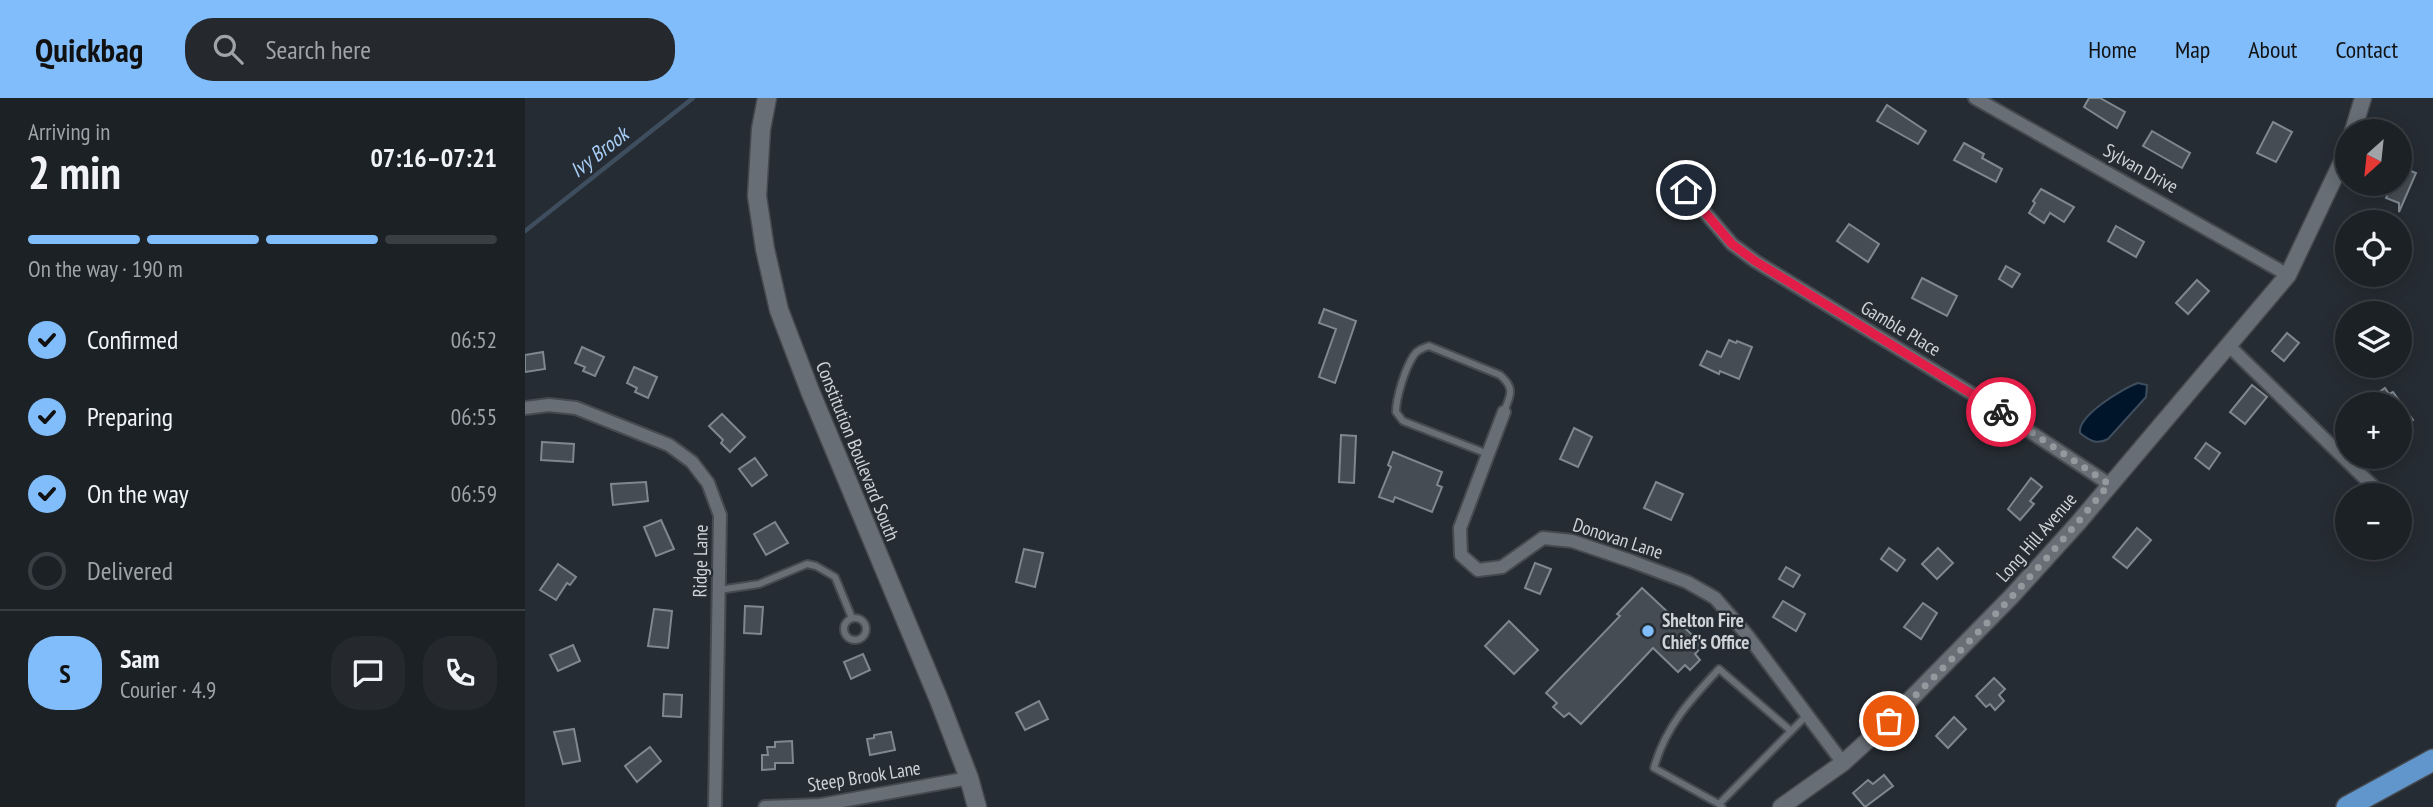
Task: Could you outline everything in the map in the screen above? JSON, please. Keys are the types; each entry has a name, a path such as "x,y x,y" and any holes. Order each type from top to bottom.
{"highway":[{"path":"2347,807 2433,760"}],"main road":[{"name":"Constitution Boulevard South","path":"767,98 761,130 757,195 765,249 779,310 810,391 935,688 969,778 977,807"}],"street":[{"name":"Sylvan Drive","path":"1975,98 2288,275"},
{"path":"2357,119 2363,98"},
{"name":"Long Hill Avenue","path":"1781,807 1843,762 1935,677 2053,551 2288,275 2335,176"},
{"name":"Gamble Place","path":"1686,190 1732,244 1755,261 1979,398 2109,484"},
{"path":"2228,345 2370,483"},
{"name":"Ridge Lane","path":"525,408 549,404 576,408 669,445 692,462 708,483 720,515 715,807"},
{"name":"Donovan Lane","path":"1504,412 1460,528 1461,555 1478,570 1502,568 1543,538 1572,541 1687,582 1715,598 1748,636 1843,762"},
{"name":"Steep Brook Lane","path":"765,807 820,805 969,778"}],"lane":[{"path":"1488,454 1403,421 1396,412 1396,402 1413,356 1420,349 1429,346 1500,375 1509,383 1511,391 1504,412"},
{"path":"719,590 759,584 807,564 835,577 852,618"},
{"path":"1791,731 1719,669 1683,707 1658,753 1654,768 1720,805 1807,715"}],"water":[{"path":"2138,383 2147,385 2146,397 2108,439 2094,441 2080,433 2081,426 2093,411"}],"building":[{"path":"2089,98 2100,98 2125,112 2117,128 2084,107"},
{"path":"1887,105 1926,131 1918,144 1877,121"},
{"path":"2273,122 2292,132 2276,162 2257,153"},
{"path":"2152,131 2190,153 2182,168 2143,146"},
{"path":"1964,143 1984,154 1982,158 2002,169 1996,182 1954,160"},
{"path":"2041,189 2074,207 2064,222 2050,213 2044,223 2029,213"},
{"path":"2406,196 2400,210 2399,203 2386,198"},
{"path":"1849,224 1879,244 1868,262 1837,241"},
{"path":"2116,226 2144,242 2136,257 2108,241"},
{"path":"2006,266 2020,274 2012,287 1999,279"},
{"path":"1922,278 1957,296 1947,316 1912,298"},
{"path":"2197,280 2209,291 2188,314 2176,303"},
{"path":"1324,309 1356,321 1335,383 1319,377 1336,329 1319,323"},
{"path":"2287,333 2299,343 2284,361 2272,351"},
{"path":"1729,340 1752,347 1739,379 1700,365 1707,351 1721,357"},
{"path":"582,347 604,357 595,376 583,371 585,367 575,363"},
{"path":"543,352 545,369 525,372 525,355"},
{"path":"634,367 657,377 648,398 635,392 637,388 627,383"},
{"path":"2252,385 2267,397 2245,424 2230,412"},
{"path":"722,414 745,437 730,452 709,426"},
{"path":"1574,428 1592,437 1578,467 1560,459"},
{"path":"1341,435 1356,436 1354,483 1339,482"},
{"path":"542,442 574,444 573,462 541,460"},
{"path":"2206,443 2220,453 2209,469 2195,458"},
{"path":"1393,452 1442,472 1437,485 1442,487 1432,512 1395,497 1393,502 1379,497 1391,467 1388,465"},
{"path":"755,458 767,475 752,486 739,469"},
{"path":"2031,478 2042,487 2030,501 2034,504 2020,520 2008,509"},
{"path":"646,482 648,501 613,505 611,484"},
{"path":"1656,482 1683,494 1671,520 1644,508"},
{"path":"661,520 674,549 656,556 644,527"},
{"path":"775,522 788,543 766,555 754,534"},
{"path":"2137,528 2151,540 2127,568 2113,557"},
{"path":"1889,548 1905,560 1897,571 1881,559"},
{"path":"1938,548 1953,563 1937,579 1922,564"},
{"path":"1024,549 1043,553 1035,587 1016,582"},
{"path":"1535,563 1551,569 1540,594 1525,588"},
{"path":"558,564 576,577 570,585 567,583 556,600 540,590"},
{"path":"1786,567 1800,575 1793,587 1779,579"},
{"path":"1642,588 1703,645 1695,654 1700,660 1690,670 1685,665 1678,672 1653,648 1581,724 1569,713 1564,717 1553,707 1557,703 1546,693 1620,616 1617,614"},
{"path":"1783,601 1805,614 1796,631 1773,617"},
{"path":"1923,603 1937,613 1921,639 1904,627"},
{"path":"745,606 763,607 761,634 744,633"},
{"path":"654,609 672,611 668,648 648,646"},
{"path":"1509,621 1538,650 1514,674 1485,646"},
{"path":"573,645 580,661 558,671 550,655"},
{"path":"863,654 870,670 851,679 844,662"},
{"path":"1994,678 2005,689 1999,695 2004,701 1995,710 1990,704 1986,707 1976,696"},
{"path":"664,694 682,695 681,717 663,716"},
{"path":"1039,701 1048,719 1025,730 1016,713"},
{"path":"1954,717 1966,729 1948,748 1936,736"},
{"path":"574,729 580,761 563,764 554,732"},
{"path":"891,732 895,750 870,755 867,739"},
{"path":"792,741 793,763 775,763 775,769 762,770 762,755 768,755 767,747 775,747 775,742"},
{"path":"650,747 661,761 637,782 625,766"},
{"path":"1884,775 1893,786 1865,807 1853,793 1868,780 1873,784"}],"waterway":[{"name":"Ivy Brook","path":"525,231 693,98"}],"way so far":[{"path":"1889,721 2011,597 2078,523 2109,484 2001,412"}],"place":[{"name":"Shelton Fire Chief's Office","path":"1648,631"}],"route":[{"path":"1686,190 1732,244 1755,261 2001,412"}]}
